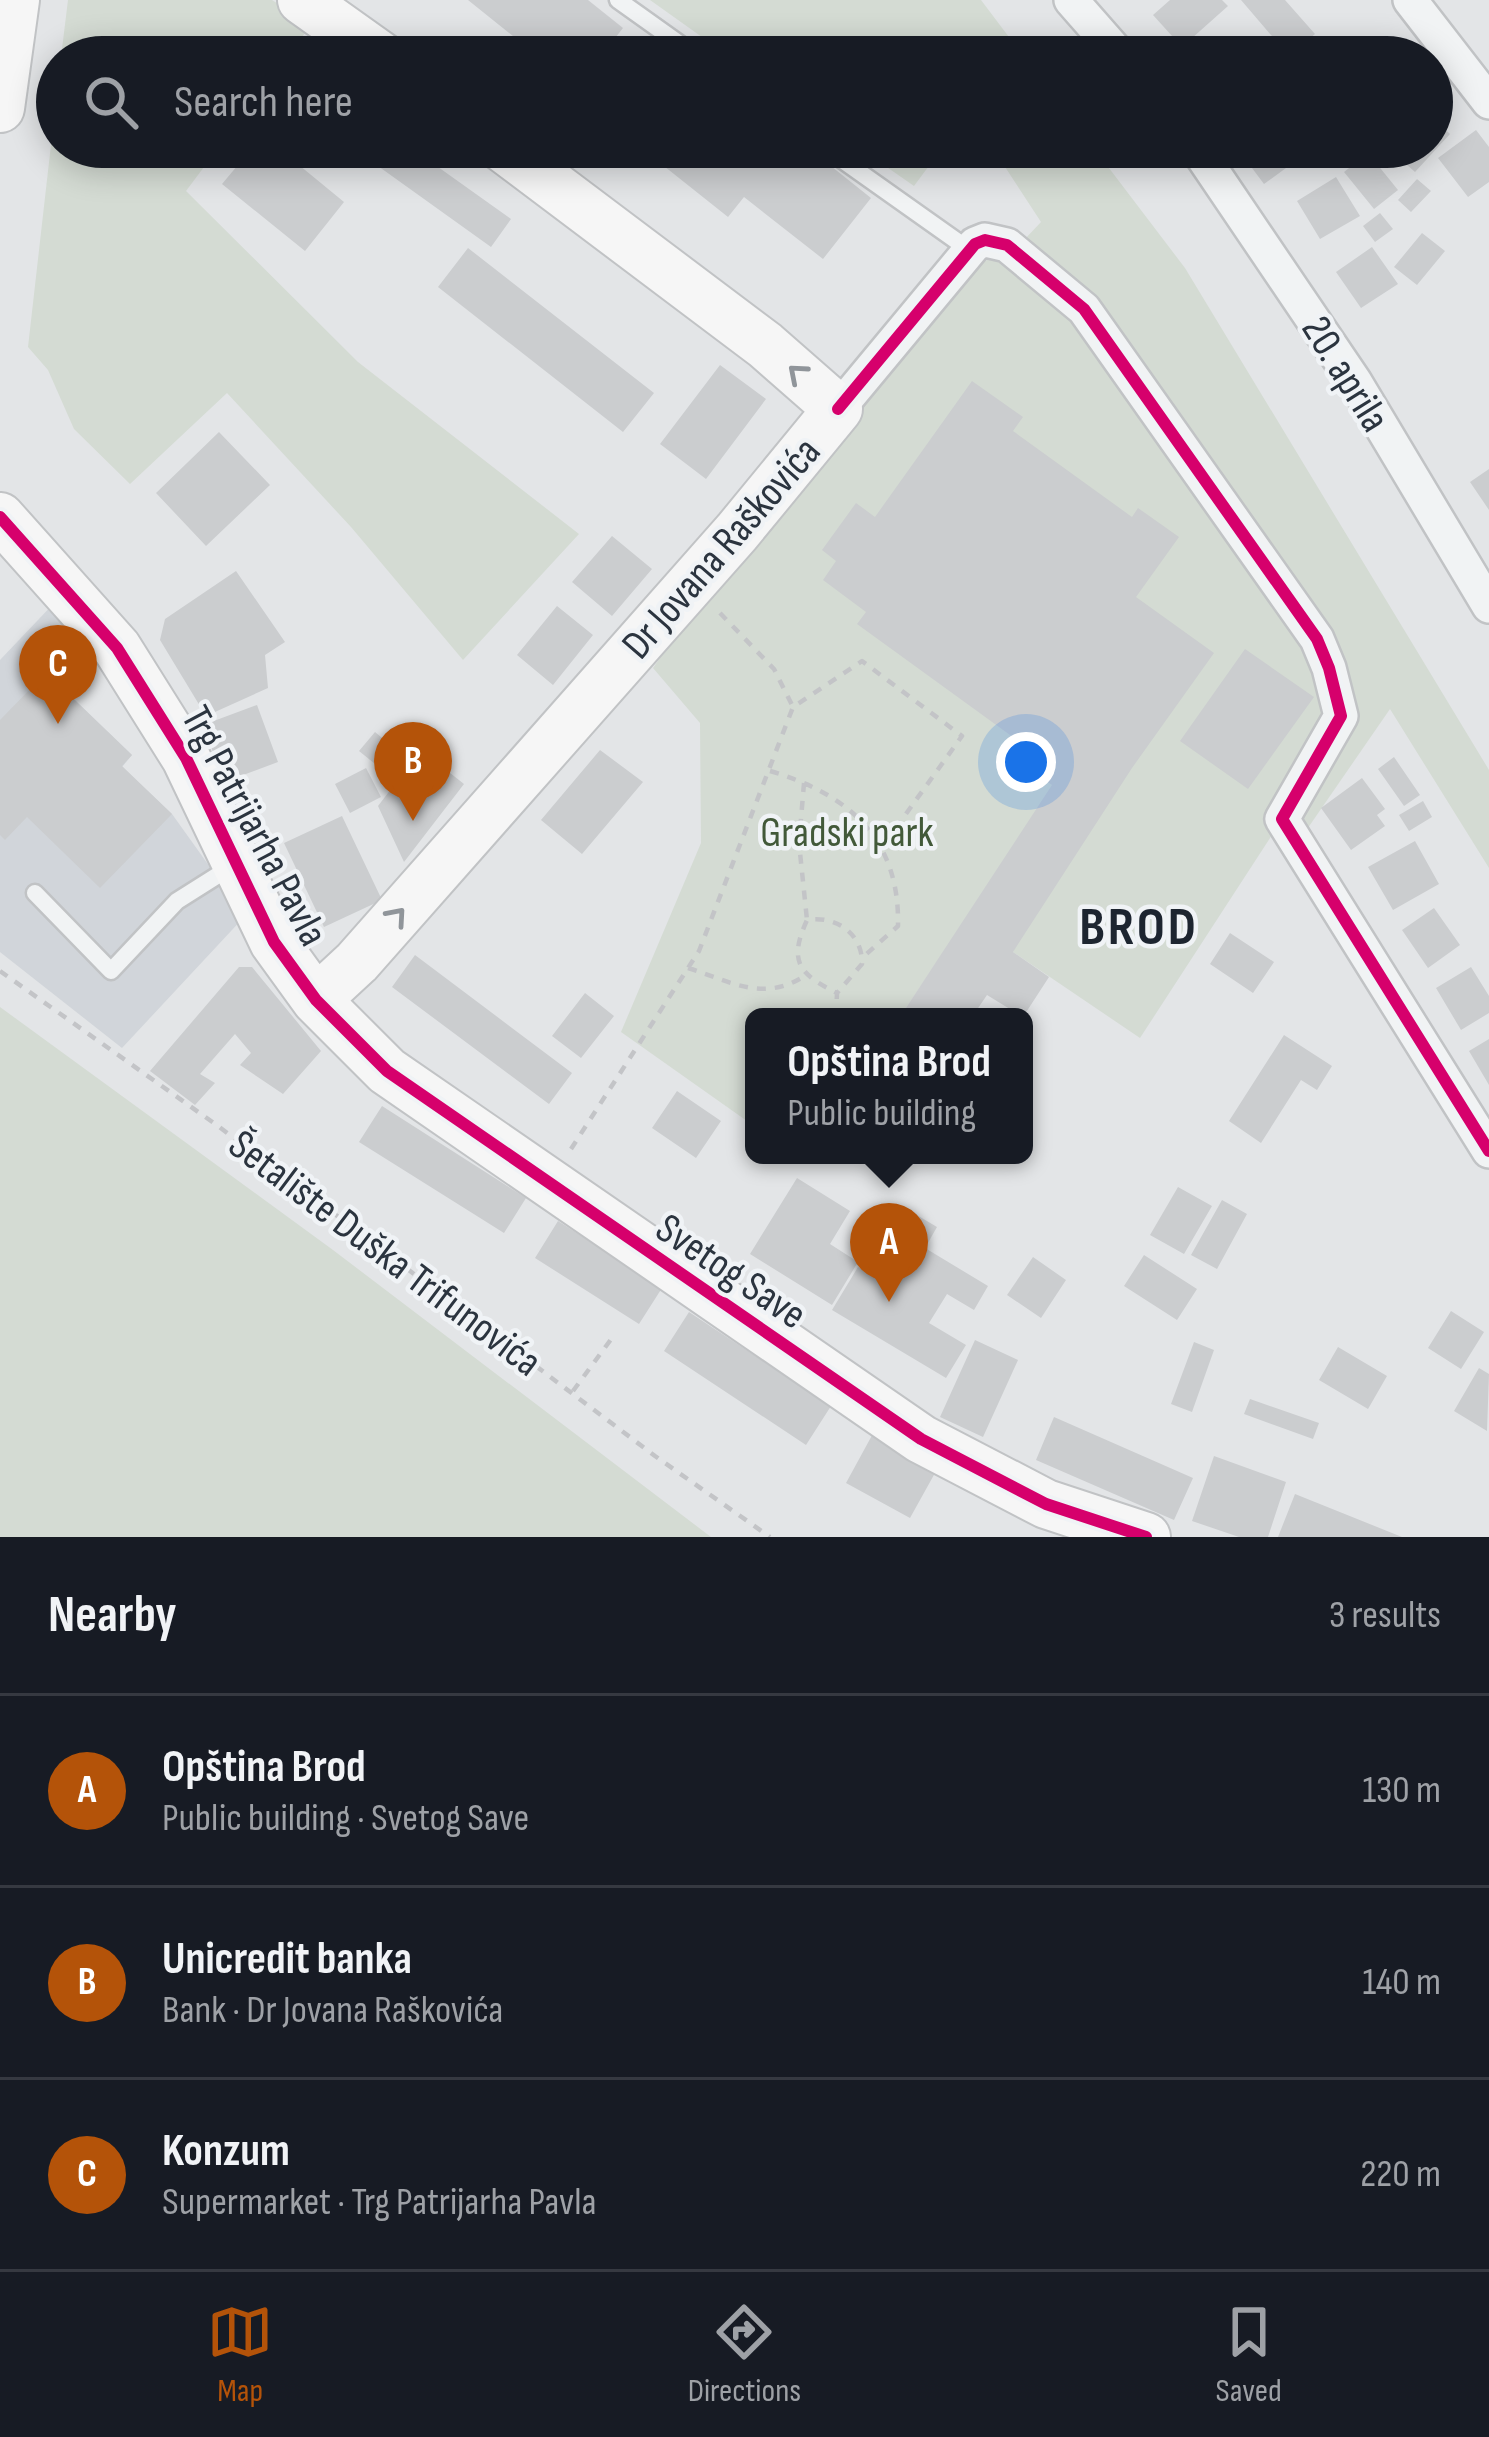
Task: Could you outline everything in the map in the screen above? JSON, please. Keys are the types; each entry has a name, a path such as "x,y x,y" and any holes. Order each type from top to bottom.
{"street":[{"path":"2,88 15,0"},
{"path":"302,0 353,36"},
{"path":"1070,0 1102,36"},
{"path":"1410,0 1438,36"},
{"path":"1453,56 1489,102"},
{"name":"Dr Jovana Raškovića","path":"316,1000 357,962 737,532 838,409 765,345 530,168"},
{"name":"20. aprila","path":"1210,168 1355,382 1489,606"},
{"path":"838,409 968,250 985,240 1007,245 1084,309 1317,639 1330,668 1341,716 1282,819 1489,1151"},
{"name":"Trg Patrijarha Pavla","path":"0,517 117,647 148,694 186,758 274,941 316,1000"},
{"name":"Svetog Save","path":"316,1000 387,1071 921,1439 1063,1517 1146,1537"}],"lane":[{"path":"618,0 669,36"},
{"path":"853,168 968,250"},
{"path":"35,893 111,971 177,901 235,864"}],"path":[{"path":"691,581 774,669 793,707"},
{"path":"548,1184 699,951 793,707 862,661 962,736 880,850"},
{"path":"770,771 804,781 838,799 864,824 892,870 898,926 863,957 854,978 837,993 836,1008"},
{"path":"804,781 799,843 807,920 798,940 797,962 806,975 837,993"},
{"path":"807,920 822,917 848,929 863,957"},
{"path":"688,968 756,990 784,990 806,975"},
{"path":"572,1392 612,1338"}],"shaded area":[{"path":"57,600 88,629 38,681 47,689 55,681 132,755 122,767 172,814 245,916 122,1048 0,952 0,660"}],"green space":[{"path":"68,0 272,0 311,25 303,36 64,36"},
{"path":"650,0 981,0 1008,36 701,36"},
{"path":"48,168 203,168 186,191 358,362 579,534 463,660 351,527 227,393 130,484 74,429 48,370 28,347"},
{"path":"888,168 927,168 914,186"},
{"name":"Gradski park","path":"1006,168 1109,168 1185,268 1489,770 1489,868 1390,709 1292,851 1272,835 1140,1038 1013,952 1087,737 906,1008 745,1008 745,1120 621,1032 701,843 700,723 653,668 707,591 974,267 991,258 1006,259 1041,222"},
{"path":"0,1007 333,1250 711,1537 0,1537"}],"building":[{"path":"468,0 588,0 623,28 617,36 513,36"},
{"path":"1170,0 1222,0 1228,6 1194,36 1172,36 1153,15"},
{"path":"1241,0 1285,0 1315,34 1272,36"},
{"path":"1476,130 1489,147 1489,182 1468,197 1446,168 1453,168 1453,147"},
{"path":"235,168 303,168 344,202 305,251 222,184"},
{"path":"381,168 439,168 511,219 491,247"},
{"path":"666,168 833,168 871,198 823,259 744,197 728,217"},
{"path":"1252,168 1286,168 1264,184"},
{"path":"1380,168 1398,190 1374,209 1344,172"},
{"path":"1336,177 1360,216 1320,239 1297,201"},
{"path":"1417,179 1431,191 1411,212 1398,200"},
{"path":"1380,213 1393,229 1375,242 1363,226"},
{"path":"1422,233 1445,251 1417,285 1394,267"},
{"path":"1372,247 1398,284 1361,308 1336,272"},
{"path":"468,248 654,393 623,432 438,287"},
{"path":"720,365 766,399 706,479 660,444"},
{"path":"972,381 1023,417 1013,431 1132,517 1138,508 1179,537 1136,597 1214,653 1132,768 1013,952 1049,977 1029,1008 1008,1008 987,995 978,1008 906,1008 1052,785 1041,777 1050,764 857,624 866,612 823,580 836,561 822,550 856,503 875,517"},
{"path":"219,432 270,485 206,546 156,493"},
{"path":"1489,469 1489,510 1470,482"},
{"path":"612,536 652,569 612,616 572,582"},
{"path":"236,571 285,642 265,655 268,688 206,716 160,640 165,619"},
{"path":"557,606 593,635 553,685 517,655"},
{"path":"1245,649 1314,697 1248,789 1180,741"},
{"path":"38,681 47,689 55,681 132,755 122,766 172,814 100,888 27,817 5,840 0,835 0,720"},
{"path":"257,705 278,762 224,782 203,725"},
{"path":"375,732 405,757 390,776 359,751"},
{"path":"421,750 464,784 404,862 378,806"},
{"path":"600,750 643,782 582,854 541,820"},
{"path":"1394,757 1420,795 1404,806 1378,769"},
{"path":"366,768 381,797 350,813 335,784"},
{"path":"1362,778 1385,809 1377,815 1385,826 1351,850 1321,808"},
{"path":"1423,801 1432,817 1409,831 1399,815"},
{"path":"342,816 382,900 324,927 284,843"},
{"path":"1415,841 1439,884 1393,910 1368,867"},
{"path":"1434,908 1460,945 1428,968 1402,930"},
{"path":"1230,933 1274,962 1253,993 1210,964"},
{"path":"415,955 572,1073 549,1104 392,987"},
{"path":"239,967 252,967 321,1051 283,1094 240,1065 251,1053 235,1034 200,1074 215,1083 195,1105 150,1071"},
{"path":"1471,967 1489,996 1489,1013 1461,1030 1436,988"},
{"path":"585,993 614,1016 581,1058 552,1036"},
{"path":"1284,1035 1332,1066 1317,1090 1301,1080 1261,1143 1229,1121"},
{"path":"1489,1039 1489,1085 1469,1051"},
{"path":"677,1091 721,1121 696,1158 652,1128"},
{"path":"382,1106 526,1198 504,1233 359,1142"},
{"path":"797,1178 850,1211 830,1244 858,1262 832,1305 750,1254"},
{"path":"1178,1187 1212,1206 1184,1254 1150,1235"},
{"path":"1222,1200 1247,1214 1217,1269 1191,1255"},
{"path":"910,1211 937,1227 925,1248 988,1286 974,1310 947,1294 929,1323 966,1345 946,1378 832,1310 858,1267 889,1286 894,1278 857,1256 883,1212 902,1223"},
{"path":"558,1221 662,1288 639,1324 535,1258"},
{"path":"1144,1255 1197,1289 1177,1320 1124,1286"},
{"path":"1033,1257 1066,1280 1041,1318 1007,1295"},
{"path":"1451,1311 1484,1332 1461,1369 1428,1348"},
{"path":"689,1312 831,1406 806,1445 664,1351"},
{"path":"975,1340 1018,1360 983,1437 940,1417"},
{"path":"1194,1342 1214,1350 1192,1412 1171,1404"},
{"path":"1338,1347 1387,1376 1368,1409 1319,1380"},
{"path":"1479,1368 1489,1374 1487,1431 1454,1411"},
{"path":"1250,1399 1319,1423 1313,1439 1244,1414"},
{"path":"1054,1417 1193,1478 1174,1520 1036,1460"},
{"path":"876,1428 940,1464 910,1518 846,1483"},
{"path":"1214,1456 1286,1482 1268,1537 1239,1537 1192,1521"},
{"path":"1295,1494 1402,1537 1278,1537"}],"cycle path":[{"path":"838,409 975,244 985,240 1007,245 1084,309 1317,639 1341,716 1282,819 1489,1151"},
{"path":"0,517 117,648 186,758 274,942 316,1000 387,1071 921,1439 1046,1504 1146,1537"}],"place":[{"name":"Konzum","path":"58,724"},
{"name":"Unicredit banka","path":"413,821"},
{"name":"Opština Brod","path":"889,1302"}],"district":[{"name":"BROD","path":"1139,925"}]}
